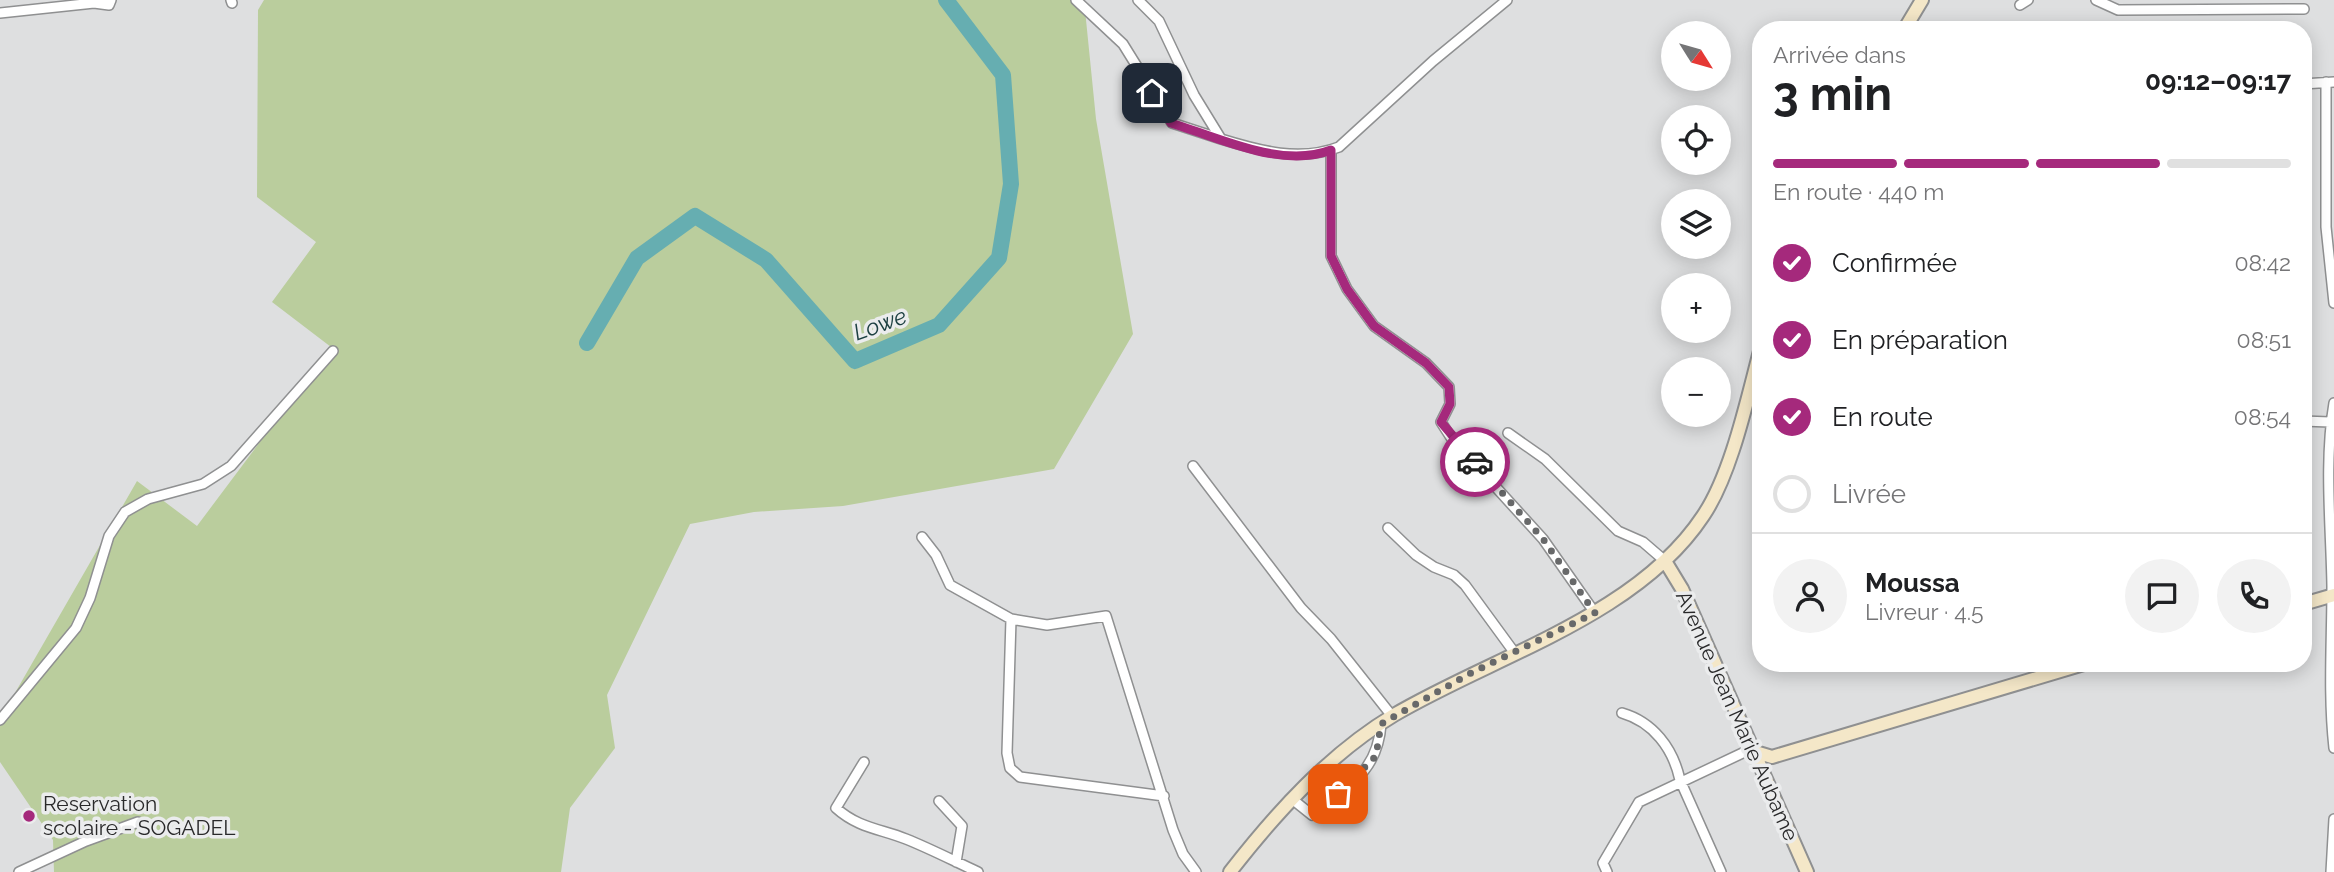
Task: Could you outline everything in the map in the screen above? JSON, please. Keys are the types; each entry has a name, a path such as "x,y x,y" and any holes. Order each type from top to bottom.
{"street":[{"path":"0,13 94,3 109,5 111,0"},
{"path":"1076,0 1123,44 1171,123 1280,154 1314,154 1331,150 1362,129 1433,61 1507,0"},
{"path":"1138,0 1159,21 1194,95 1222,139"},
{"path":"1909,21 1922,0"},
{"path":"2096,0 2118,10 2304,9"},
{"path":"2312,83 2330,82 2326,228 2334,303"},
{"path":"1331,150 1331,256 1347,289 1374,326 1426,363 1449,387 1450,404 1441,422 1452,439 1543,539 1595,613"},
{"path":"0,720 76,628 90,598 108,536 125,512 148,499 203,484 231,466 333,351"},
{"path":"1230,872 1292,799 1339,754 1392,716 1595,613 1665,561 1693,530 1715,495 1752,377"},
{"path":"2334,403 2330,422 2333,596 2329,712 2334,748"},
{"path":"2312,421 2330,422"},
{"path":"1508,433 1545,459 1618,531 1643,542 1665,561"},
{"path":"1193,466 1301,608 1360,674 1392,716"},
{"path":"1388,528 1416,555 1434,567 1454,575 1465,585 1514,652"},
{"path":"922,537 936,555 950,585 1011,619 1047,625 1106,616 1173,830 1183,854 1196,872"},
{"name":"Avenue Jean Marie Aubame","path":"1665,561 1682,589 1807,872"},
{"path":"2312,602 2333,596"},
{"path":"1011,619 1007,753 1010,768 1020,777 1164,796"},
{"path":"1607,872 1603,863 1620,837 1634,806 1680,780 1751,750 1772,757 2057,672"},
{"path":"1622,713 1640,719 1656,732 1676,764 1680,780 1721,872"},
{"path":"1292,799 1312,816 1373,760 1379,747 1381,724"},
{"path":"1763,776 1772,757"},
{"path":"864,762 836,808 871,830 903,838 978,872"},
{"path":"939,801 962,826 956,862"},
{"path":"2331,872 2334,818"},
{"path":"19,872 86,841 138,822"}],"green space":[{"path":"264,0 1084,0 1096,119 1133,334 1054,469 843,506 754,512 690,524 607,695 615,748 570,808 561,872 54,872 53,840 0,762 0,719 137,481 197,526 331,347 272,302 316,242 257,197 258,10"}],"waterway":[{"name":"Lowe","path":"587,343 637,258 695,216 766,260 855,361 939,325 999,258 1011,184 1003,75 946,0"}],"way so far":[{"path":"1338,794 1376,756 1381,724 1392,716 1469,674 1595,613 1543,539 1475,462"}],"place":[{"name":"Reservation scolaire - SOGADEL","path":"29,816"}],"route":[{"path":"1152,93 1171,123 1183,127 1256,150 1280,154 1302,155 1331,150 1331,256 1347,289 1374,326 1426,363 1449,387 1450,404 1441,422 1452,439 1475,462"}]}
